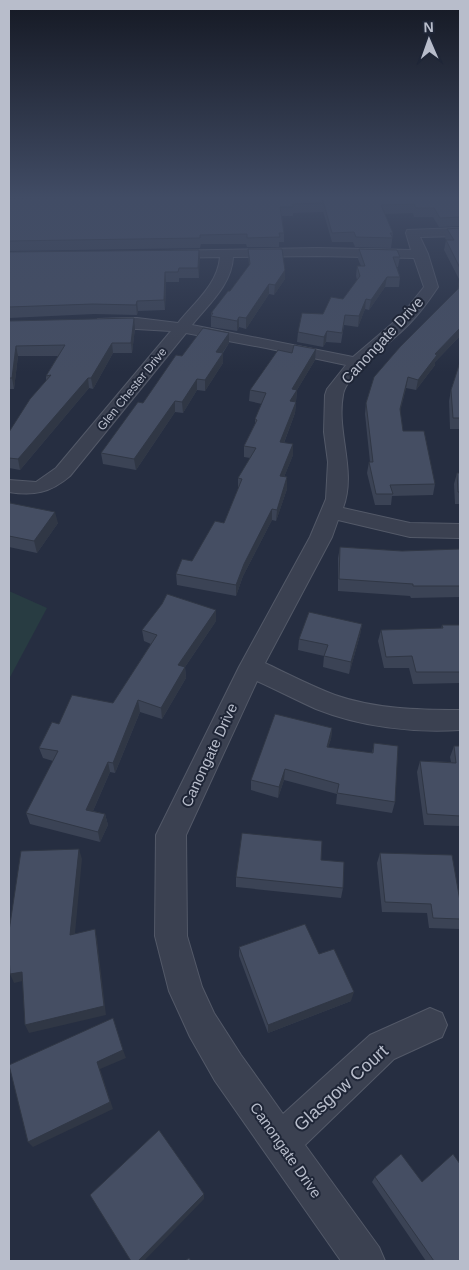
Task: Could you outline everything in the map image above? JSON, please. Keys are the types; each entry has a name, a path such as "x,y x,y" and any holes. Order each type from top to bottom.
{"street":[{"name":"Glen Chester Drive","path":"9,486 36,490 50,484 63,472 221,280 226,269 227,255"},
{"name":"Canongate Drive","path":"365,1261 228,1068 202,1025 186,991 171,936 171,834 251,667 321,537 336,500 338,462 333,432 334,395 336,389 356,363 405,320 431,287 421,255"},
{"path":"92,323 158,323 309,351 356,363"},
{"path":"331,512 410,530 460,531"},
{"path":"251,667 326,702 355,711 421,721 460,720"},
{"name":"Glasgow Court","path":"281,1142 382,1047 430,1024"}],"shaded area":[{"path":"9,591 47,608 9,679"}],"building":[{"path":"9,255 199,255 198,268 179,268 178,272 165,272 164,300 137,301 136,305 93,304 9,307"},
{"path":"249,255 283,255 285,270 275,285 269,284 246,318 239,317 237,321 211,316 213,313 211,313 250,264"},
{"path":"361,255 399,255 400,257 393,257 400,277 387,277 371,300 366,299 359,316 345,315 342,333 327,331 324,337 298,332 302,313 323,314 331,297 343,299 360,276 357,266 365,266"},
{"path":"454,255 460,255 460,268"},
{"path":"460,276 460,328 435,354 437,355 418,380 408,377 400,409 403,431 424,431 435,484 390,485 393,494 376,494 369,462 373,462 366,403 374,377 400,347 458,289"},
{"path":"134,318 131,343 112,343 91,378 88,378 18,459 9,458 9,432 30,399 51,375 46,376 65,345 16,346 12,378 9,378 9,321"},
{"path":"203,328 229,333 216,352 223,353 205,380 197,379 182,402 175,401 134,459 101,453 138,402 143,403 176,355 182,356"},
{"path":"294,345 316,349 292,389 297,390 290,401 296,402 280,442 293,444 280,476 287,477 277,510 272,509 244,564 236,585 176,574 182,559 192,561 215,521 224,523 242,479 238,478 256,448 244,446 257,420 255,419 266,393 250,390 278,350 292,353"},
{"path":"460,362 460,418 453,418 451,390"},
{"path":"457,473 460,473 460,492 458,492"},
{"path":"9,502 55,512 34,541 9,536"},
{"path":"340,547 402,551 460,549 460,586 413,586 413,584 339,579"},
{"path":"167,594 216,610 178,665 185,667 161,708 138,700 113,763 108,762 86,810 105,814 98,832 26,813 58,751 39,748 52,722 59,724 72,695 113,703 157,635 142,630 162,604"},
{"path":"309,612 362,624 351,662 324,656 328,645 299,639"},
{"path":"442,625 460,625 460,672 416,672 412,656 386,657 381,630 443,628"},
{"path":"275,714 332,728 327,747 373,753 374,743 398,746 395,802 337,793 339,784 285,769 279,787 251,780"},
{"path":"454,746 460,746 460,816 427,814 420,761 456,763"},
{"path":"242,833 322,841 321,860 344,862 343,888 236,877"},
{"path":"79,849 70,935 95,929 104,1006 25,1025 22,972 10,974 9,955 9,931 21,851"},
{"path":"380,853 452,855 460,901 460,919 433,918 431,904 385,902"},
{"path":"305,924 319,954 334,949 354,992 268,1025 239,947"},
{"path":"113,1018 123,1050 97,1062 110,1102 28,1142 9,1065"},
{"path":"159,1130 204,1194 138,1261 131,1261 90,1195"},
{"path":"401,1154 422,1182 453,1154 460,1164 460,1261 434,1261 375,1177"}]}
